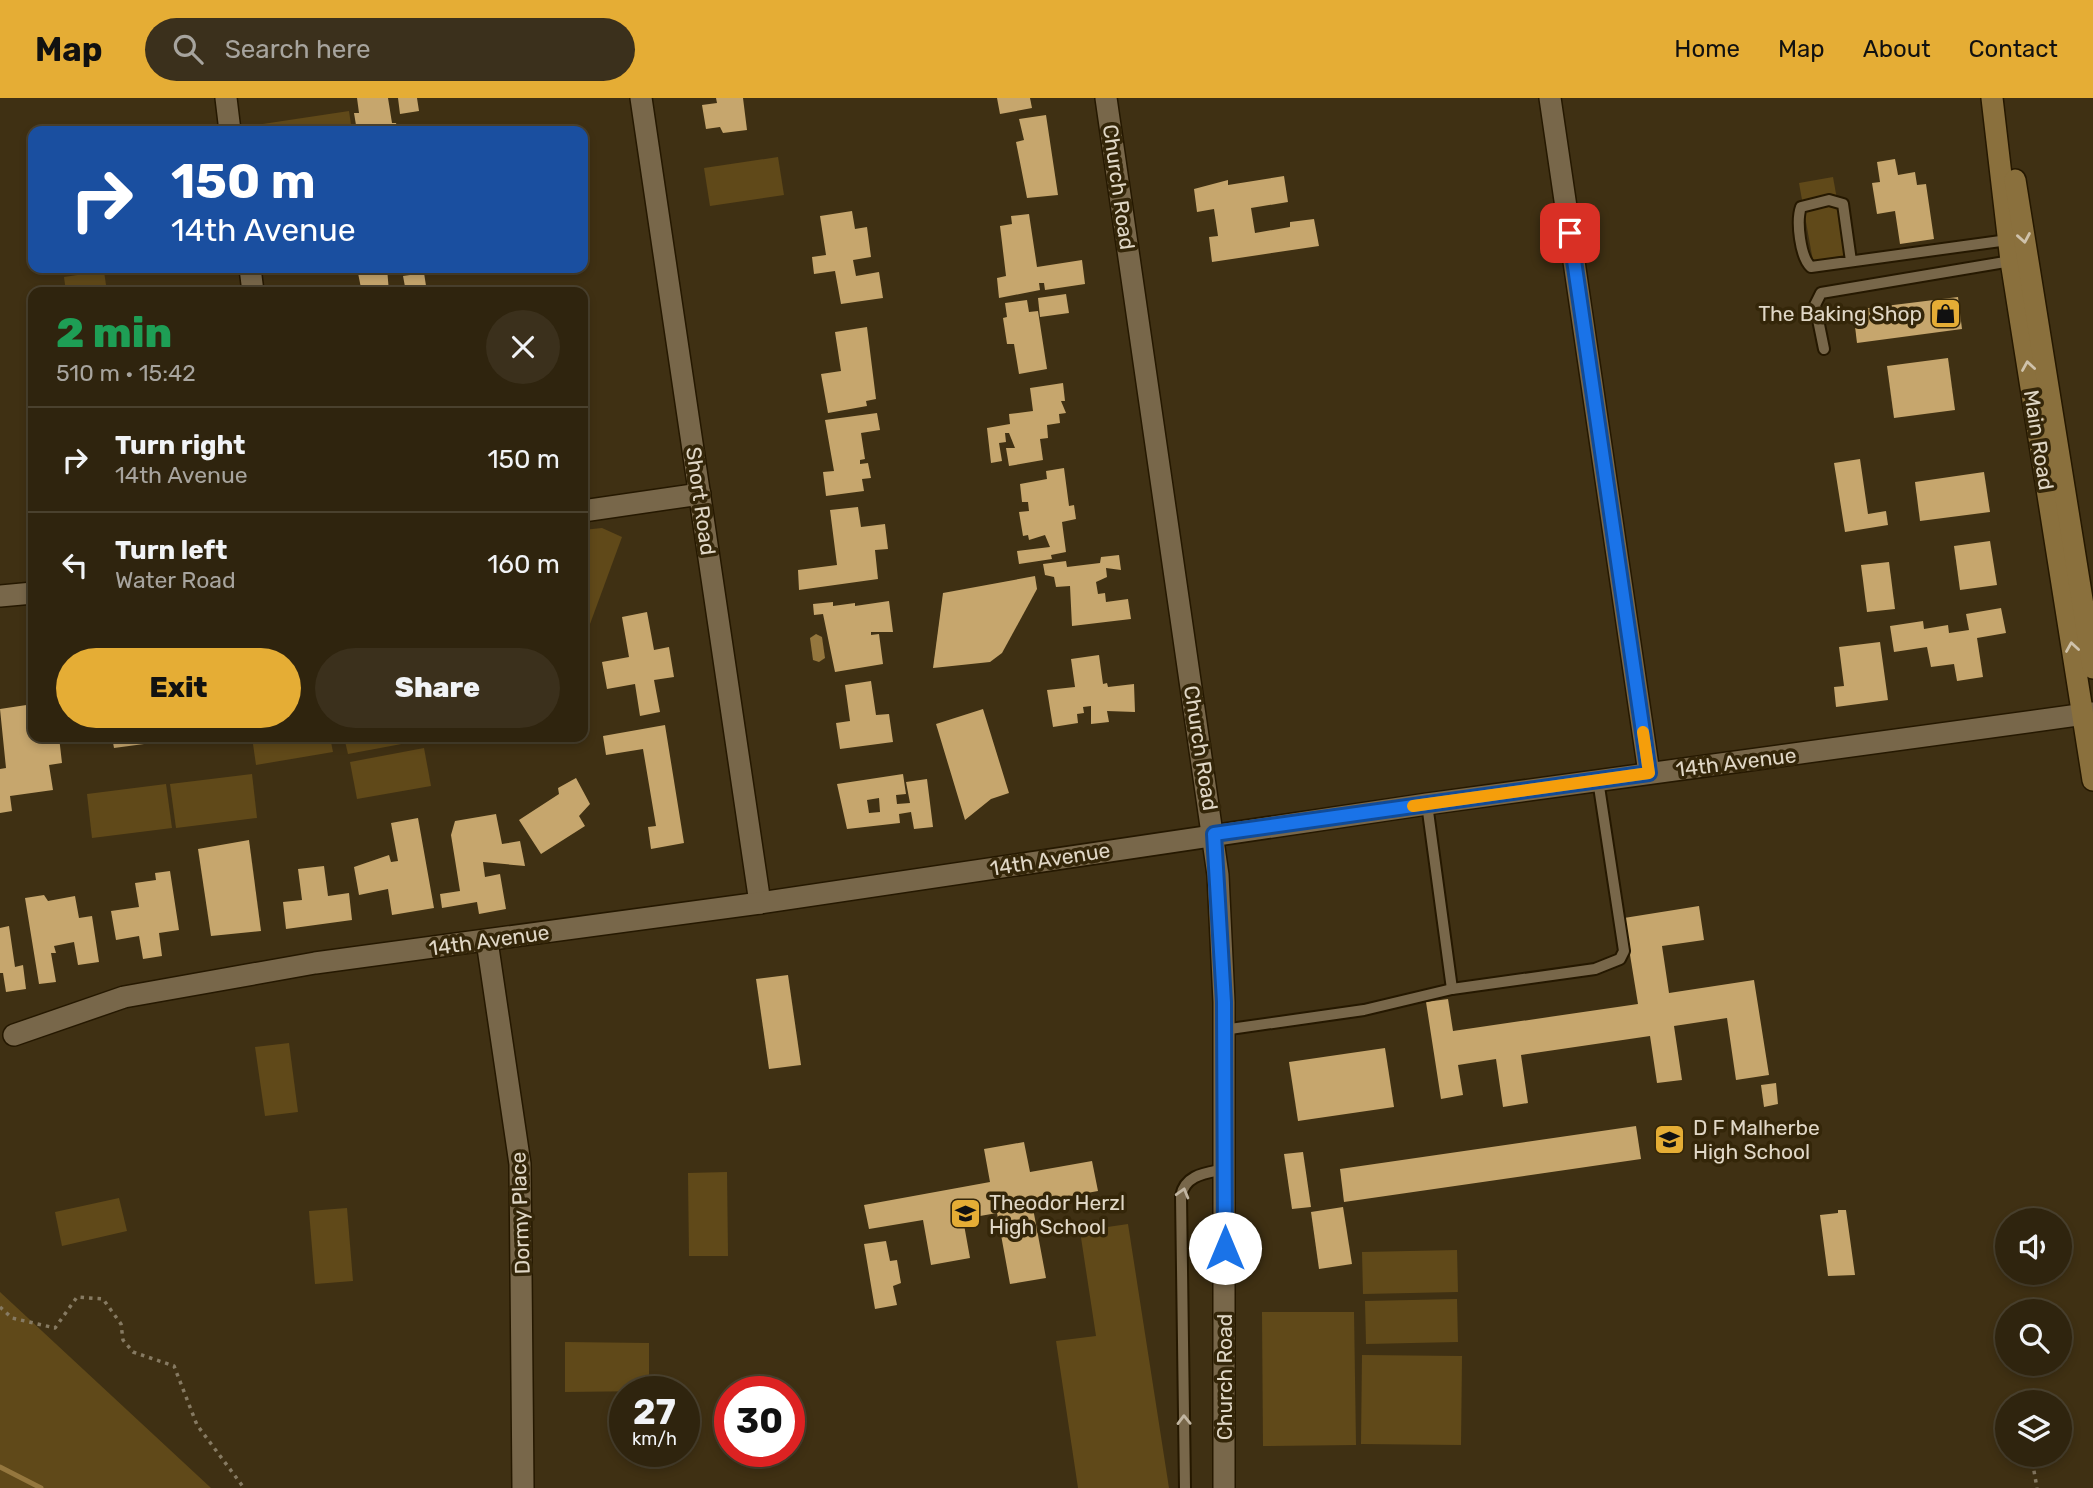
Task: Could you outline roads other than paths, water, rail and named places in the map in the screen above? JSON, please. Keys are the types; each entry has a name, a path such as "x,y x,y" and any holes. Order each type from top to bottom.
{"main road":[{"name":"Main Road","path":"1992,98 2010,250 2088,714 2093,780"},
{"name":"Main Road","path":"2000,98 2055,418 2093,668"}],"street":[{"path":"226,98 229,126"},
{"name":"Short Road","path":"641,98 760,903"},
{"name":"Church Road","path":"1106,98 1214,834 1223,1030 1224,1488"},
{"path":"1550,98 1649,773"},
{"path":"588,510 700,494"},
{"path":"0,597 28,594"},
{"name":"14th Avenue","path":"14,1035 99,1004 149,991 314,963 760,903 1427,804 2088,714"},
{"name":"Dormy Place","path":"487,941 520,1164 523,1488"}],"lane":[{"path":"1851,261 1843,204 1829,200 1801,207 1800,229 1807,263 1811,267 1851,261 2010,250"},
{"path":"1824,349 1815,305 1821,293 2010,250"},
{"path":"1223,1030 1364,1010 1452,989 1595,969 1620,959 1624,951 1598,780"},
{"path":"1427,804 1452,989"},
{"path":"1185,1488 1181,1196 1185,1183 1195,1176 1225,1169"}],"waterway":[{"path":"0,1467 41,1488"}],"place":[{"name":"The Baking Shop","path":"1945,313"},
{"name":"D F Malherbe High School","path":"1670,1139"},
{"name":"Theodor Herzl High School","path":"966,1214"}]}
